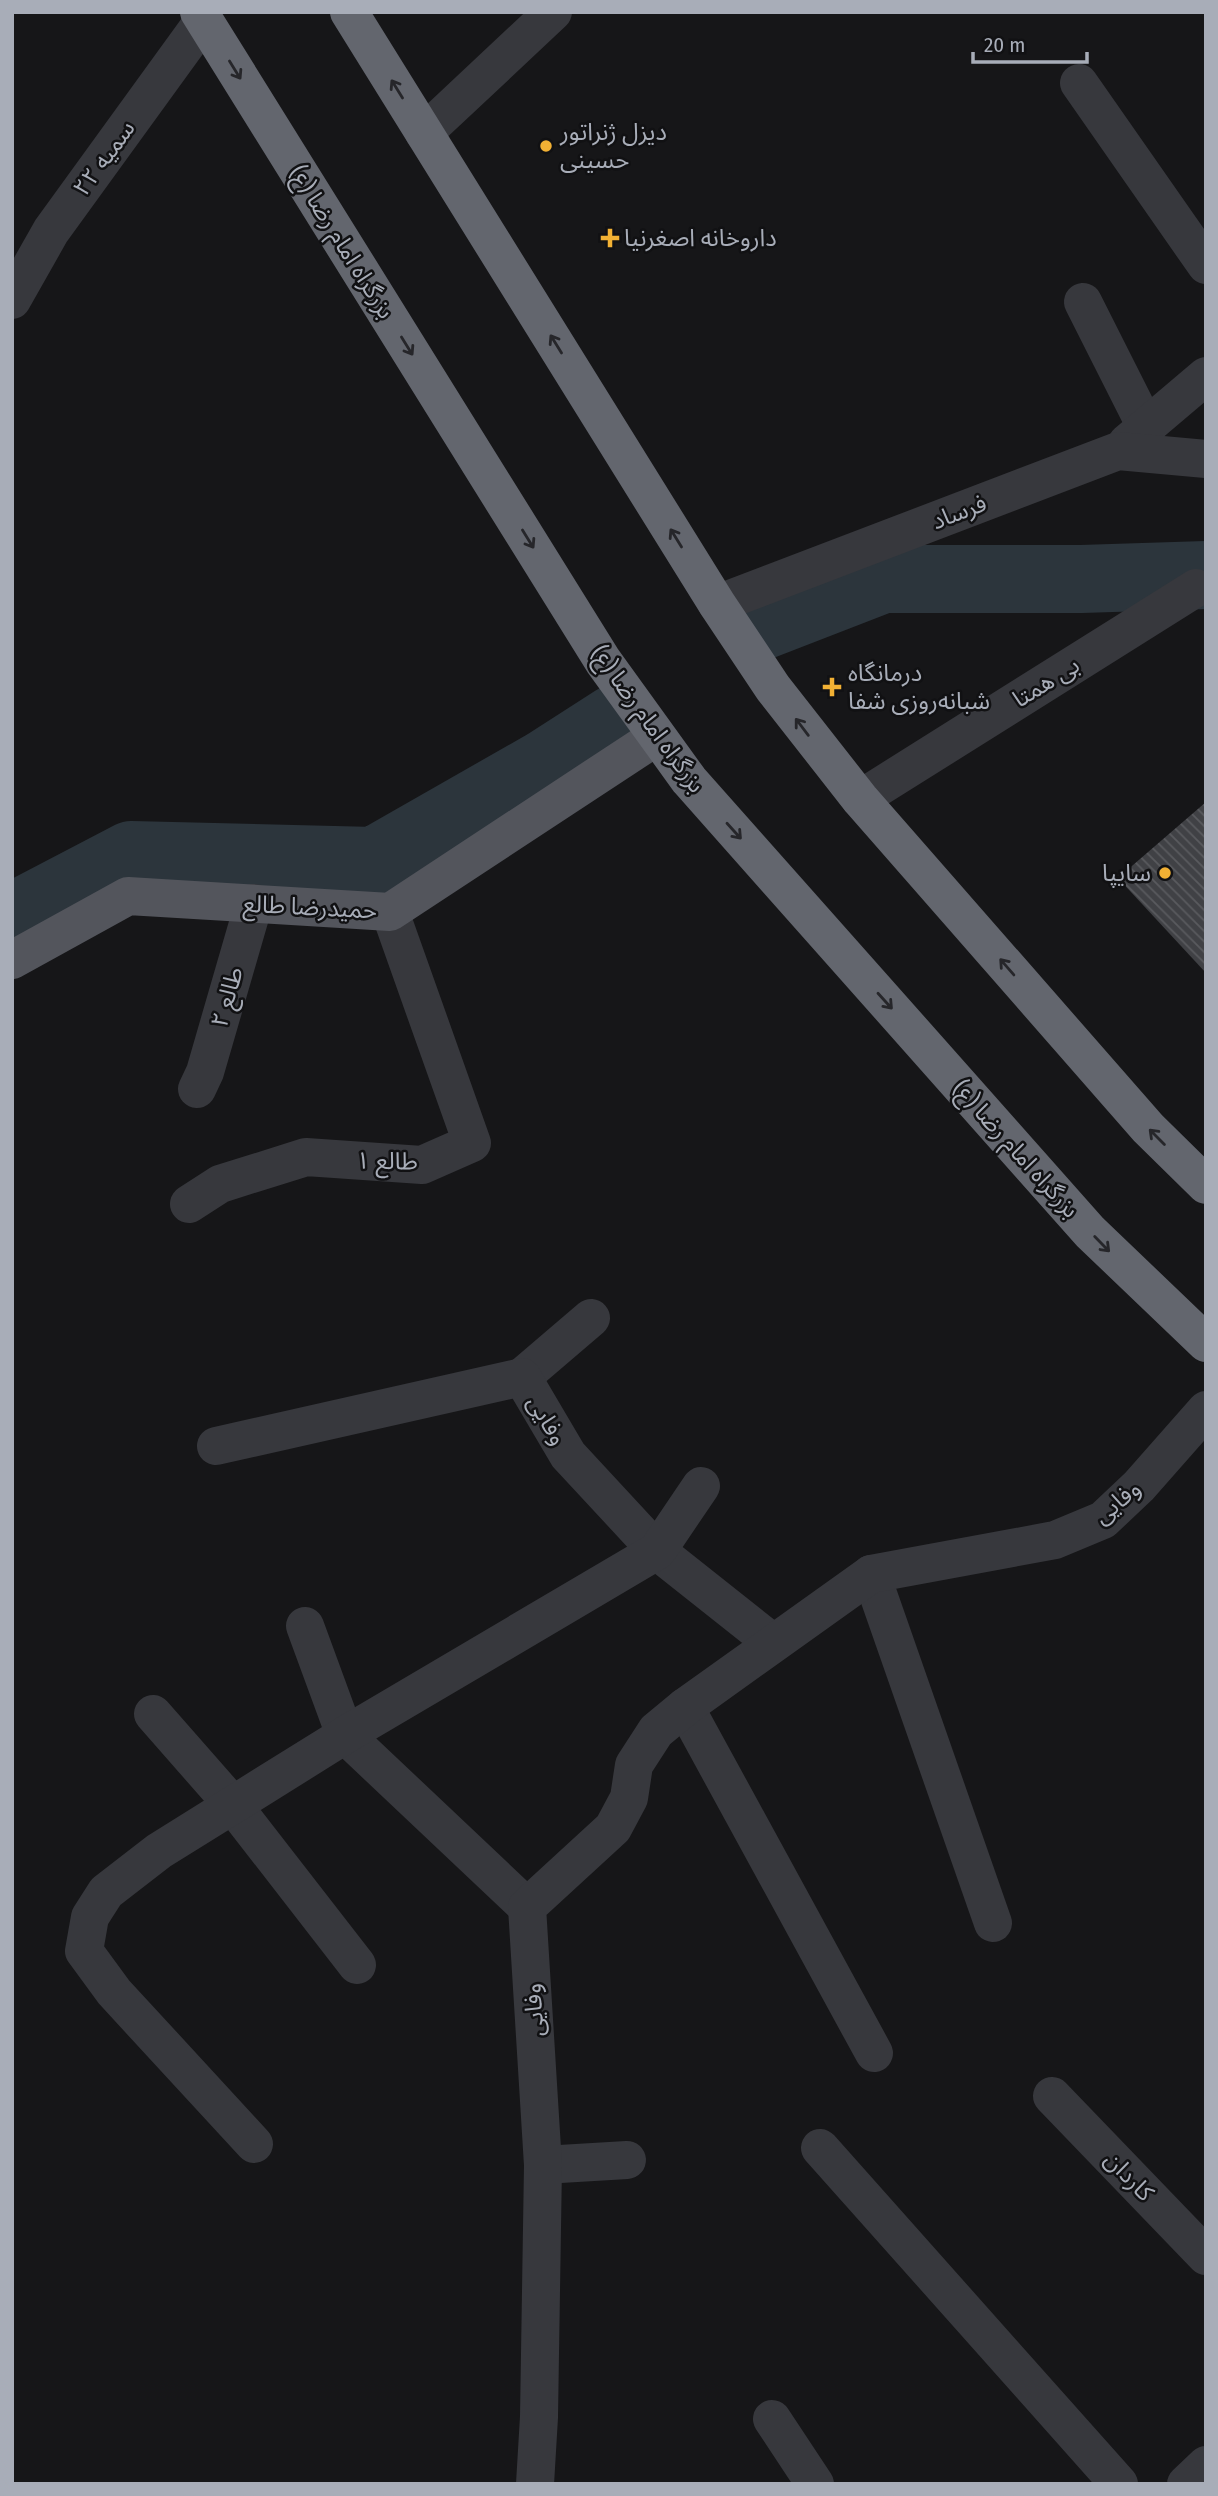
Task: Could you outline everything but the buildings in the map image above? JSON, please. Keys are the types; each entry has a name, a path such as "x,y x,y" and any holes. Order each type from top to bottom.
{"highway":[{"path":"349,12 717,604 773,688 860,799 1148,1128 1200,1170"},
{"name":"بزرگراه امام رضا (ع)","path":"201,16 583,630 656,737 689,780 1090,1232 1206,1343"}],"main road":[{"name":"حمیدرضا طالع","path":"12,960 128,896 390,912 656,737"}],"street":[{"path":"424,133 553,12"},
{"name":"سمیه ۲۲","path":"12,300 51,231 201,16"},
{"path":"1079,83 1206,265"},
{"path":"1083,302 1132,439 1206,376"},
{"name":"فرساد","path":"717,604 1132,439 1206,459"},
{"name":"بی همتا","path":"860,799 1202,584"},
{"name":"طالع ۲","path":"197,1089 205,1072 254,903"},
{"name":"طالع ۱","path":"189,1204 220,1184 306,1157 422,1165 472,1143 390,912"},
{"path":"522,1377 591,1318"},
{"name":"وفایی","path":"216,1446 522,1377 568,1455 657,1551 774,1643"},
{"name":"وفایی","path":"535,2484 539,2417 543,2165 527,1907 613,1828 629,1798 634,1765 656,1731 685,1707 871,1574 1055,1540 1103,1520 1139,1486 1206,1410"},
{"path":"254,2144 114,1992 83,1951 90,1917 106,1892 159,1851 232,1804 657,1551 701,1486"},
{"path":"871,1574 993,1923"},
{"path":"305,1626 345,1735 527,1907"},
{"path":"685,1707 874,2053"},
{"path":"153,1714 232,1804 357,1965"},
{"name":"کاردان","path":"1052,2096 1206,2256"},
{"path":"820,2148 1119,2484"},
{"path":"543,2165 627,2160"},
{"path":"772,2419 815,2484"},
{"path":"1186,2484 1206,2465"}],"waterway":[{"path":"754,629 883,579 1081,579 1206,575"},
{"path":"12,917 131,855 374,861 544,764 614,719"}],"place":[{"name":"دیزل ژنراتور حسینی","path":"546,146"},
{"name":"داروخانه اصغرنیا","path":"610,238"},
{"name":"درمانگاه شبانه‌روزی شفا","path":"832,687"},
{"name":"سایپا","path":"1165,873"}]}
